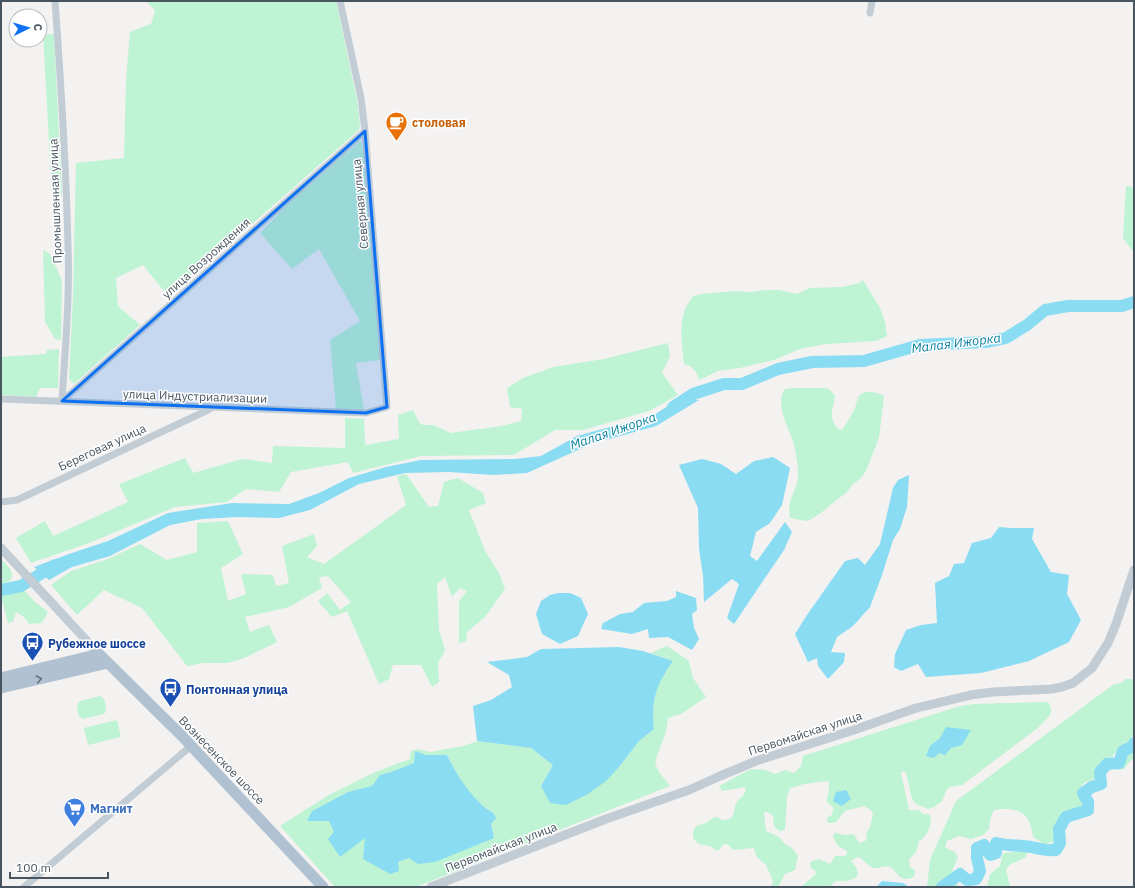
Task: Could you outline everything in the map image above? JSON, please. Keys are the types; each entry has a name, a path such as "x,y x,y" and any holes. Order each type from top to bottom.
{"main road":[{"name":"Вознесенское шоссе","path":"99,654 191,746 323,887"},
{"path":"1,678 99,654"},
{"path":"1,688 108,663"}],"street":[{"name":"Промышленная улица","path":"55,1 62,85 68,247 67,312 62,401"},
{"name":"Северная улица","path":"340,1 361,98 365,131 387,407"},
{"path":"870,14 872,1"},
{"name":"улица Возрождения","path":"62,401 365,131"},
{"name":"улица Индустриализации","path":"1,399 366,413 387,407"},
{"name":"Береговая улица","path":"1,502 17,500 212,408"},
{"name":"Вознесенское шоссе","path":"2,550 99,654"},
{"name":"Первомайская улица","path":"431,887 606,819 689,790 756,761 854,730 916,708 970,695 993,692 1052,689 1073,683 1092,668 1108,643 1134,570"},
{"path":"24,887 191,746"}],"highlighted area":[{"path":"365,131 387,407 366,413 62,401"}],"green space":[{"path":"146,1 336,1 357,100 360,124 359,130 252,224 188,277 164,291 143,265 116,278 118,306 140,325 74,384 69,379 73,297 76,163 124,158 126,80 130,32 151,24 155,10"},
{"path":"54,34 62,195 52,195 44,48 48,48 48,35"},
{"path":"360,141 362,143 364,161 380,360 356,363 364,410 336,410 330,340 360,321 319,249 292,269 260,233 288,204"},
{"path":"1126,186 1134,187 1134,253 1123,238"},
{"path":"43,250 50,254 62,280 61,340 55,339 45,322"},
{"path":"863,280 880,308 885,322 887,336 876,341 826,344 800,349 774,360 740,368 718,371 699,380 694,370 690,366 684,364 681,328 686,307 693,296 736,291 750,292 765,290 779,290 796,294 810,288 842,287 859,283"},
{"path":"668,343 670,356 662,373 678,395 649,411 583,430 555,430 514,455 421,456 353,473 348,462 291,472 279,492 246,489 227,502 175,507 89,543 31,563 16,538 45,521 53,536 128,502 119,484 185,458 193,473 242,459 272,463 273,446 345,448 345,418 364,419 365,445 399,439 398,415 413,410 419,422 423,425 433,425 451,433 502,426 521,421 522,409 510,407 507,388 523,378 553,367 604,359"},
{"path":"59,349 58,388 40,388 36,397 1,395 1,357 46,354 47,350"},
{"path":"826,388 830,390 835,396 832,419 837,428 842,430 853,413 860,395 870,392 878,393 884,396 879,438 866,471 846,493 812,519 806,521 790,518 789,512 790,503 798,478 798,469 795,448 784,418 781,403 782,395 785,389"},
{"path":"406,474 429,507 438,506 444,482 458,478 483,493 486,503 469,510 485,551 499,573 505,589 485,617 467,632 466,641 459,643 459,601 467,591 460,588 452,597 445,577 437,584 439,630 445,650 438,663 439,682 432,687 421,665 393,665 389,679 379,684 347,611 332,617 318,601 327,593 340,610 351,602 328,576 319,577 322,588 289,607 245,617 250,632 269,625 277,642 244,658 228,663 203,663 187,666 142,608 104,590 77,615 51,585 71,571 108,559 140,544 167,560 197,552 197,523 228,521 243,554 221,568 228,601 246,594 241,574 273,575 276,586 289,583 282,546 314,534 317,546 307,557 324,564 406,505 397,476"},
{"path":"1,559 10,569 12,578 10,581 1,584"},
{"path":"25,591 34,601 48,612 42,623 29,624 24,617 16,612 13,622 8,623 1,596"},
{"path":"667,646 689,661 693,678 706,697 681,714 668,718 666,732 655,763 659,772 670,786 416,887 335,887 280,826 327,796 373,773 410,759 411,751 418,749 430,752 464,746 477,741 531,748 553,765 541,786 619,767 639,741 654,729 653,709 658,685 672,661 651,653","holes":["415,751 426,755 447,755 455,771 472,795 478,802 492,811 491,824 494,838 409,858 398,862 390,874 378,867 365,837 340,856 334,832 329,821 312,811 348,792 372,786 380,775 414,763"]},
{"path":"1126,679 1134,679 1134,734 1112,757 1104,760 1098,765 1094,770 1095,778 1081,786 1080,793 1082,806 1063,814 1060,817 1057,824 1057,841 1044,844 1033,837 1028,820 1018,811 1006,809 994,810 991,816 989,829 983,835 971,839 959,836 947,841 945,847 955,852 958,857 953,869 952,878 959,887 927,887 930,860 956,801 1114,684 1121,683"},
{"path":"100,696 104,699 106,711 104,714 83,719 79,716 77,706 80,701"},
{"path":"1049,703 1051,711 1047,719 1039,727 962,785 947,789 942,801 934,807 928,809 916,804 912,799 906,773 903,771 901,773 909,810 918,810 923,814 929,814 931,821 927,833 919,841 916,852 909,860 910,867 915,870 914,877 909,879 901,878 890,867 886,866 874,868 869,866 858,857 851,861 858,871 856,878 847,881 836,881 829,887 801,887 816,874 811,868 810,863 812,861 819,859 830,864 835,856 845,856 847,854 847,851 838,846 833,835 836,833 845,835 854,834 859,843 865,841 867,839 866,833 870,827 873,815 871,810 864,806 845,811 835,823 828,823 828,817 831,816 834,808 827,802 829,782 827,781 804,784 789,790 785,830 779,831 774,826 773,816 768,812 764,813 766,831 779,837 785,844 792,848 798,856 795,870 785,874 778,887 770,887 773,883 771,876 766,865 756,856 754,848 734,850 727,844 724,844 718,851 710,846 699,844 693,838 693,832 696,826 706,823 714,817 725,820 731,818 737,802 745,792 745,787 722,791 719,786 751,769 766,770 775,774 785,770 794,773 801,766 803,756 960,706 974,704"},
{"path":"117,720 121,737 88,745 84,728"},
{"path":"1134,750 1134,758 1124,769 1117,770 1122,764 1127,753"},
{"path":"1028,851 1026,857 1011,864 1006,869 1010,887 987,887 990,874 1000,866 1003,853"}],"water":[{"path":"680,398 699,400 656,426 591,444 527,473 494,475 448,472 405,473 359,484 310,510 279,518 238,517 202,519 170,525 110,556 72,567 49,580 34,567 108,541 168,513 232,503 289,504 319,493 349,478 386,467 421,460 515,459 541,456 577,436 654,415"},
{"path":"773,457 790,468 782,505 770,523 756,532 750,556 757,561 785,522 792,532 784,550 734,624 727,618 739,584 732,579 704,602 703,576 699,549 698,508 679,465 702,459 721,464 736,474 754,461"},
{"path":"909,475 907,507 900,529 893,540 870,607 853,626 837,637 831,652 845,653 844,662 828,679 818,666 817,658 808,662 795,634 845,561 858,558 865,565 880,544 893,488 898,480"},
{"path":"999,527 1034,528 1032,539 1051,572 1069,575 1067,594 1081,620 1069,642 1029,661 981,673 926,677 918,664 901,671 894,667 895,654 906,630 921,625 937,623 935,583 949,576 954,564 964,563 972,543 991,538"},
{"path":"676,591 696,598 697,610 692,614 694,628 699,639 692,650 668,637 649,638 648,629 632,634 601,629 603,623 620,614 633,612 644,603 667,601 676,597"},
{"path":"570,593 581,598 588,614 578,636 560,644 542,634 536,614 541,601 550,595"},
{"path":"619,647 643,651 673,661 662,678 656,693 653,709 654,729 639,741 606,781 588,794 566,805 550,803 541,786 553,765 531,748 477,741 473,706 491,700 512,687 509,675 487,662 527,657 541,649"},
{"path":"946,727 971,730 962,745 951,748 945,755 939,753 934,758 926,756 930,746 940,738"},
{"path":"415,751 426,755 447,755 467,789 483,806 492,811 496,818 491,824 494,838 435,862 418,864 409,858 398,862 399,871 390,874 363,859 365,838 340,857 328,839 334,832 329,821 307,821 312,811 348,792 372,786 380,775 414,763"},
{"path":"846,790 851,799 842,806 833,801 836,792"},
{"path":"882,881 903,883 909,887 862,887 877,886"}],"waterway":[{"name":"Малая Ижорка","path":"673,407 693,394 724,384 742,384 778,369 812,362 864,361 920,345 987,342 1006,338 1027,325 1045,310 1068,306 1122,306 1134,302"},
{"name":"Малая Ижорка","path":"1,590 21,586 55,565"},
{"path":"942,887 960,874 967,880 976,879 980,871 977,858 977,848 984,845 990,855 996,853 996,843 1056,850 1060,843 1059,829 1066,817 1088,810 1088,802 1083,793 1092,787 1101,784 1100,772 1107,764 1119,763 1123,751 1133,746 1134,743"}],"place":[{"name":"столовая","path":"396,142"},
{"name":"Рубежное шоссе","path":"32,662"},
{"name":"Понтонная улица","path":"170,708"},
{"name":"Магнит","path":"74,828"}]}
